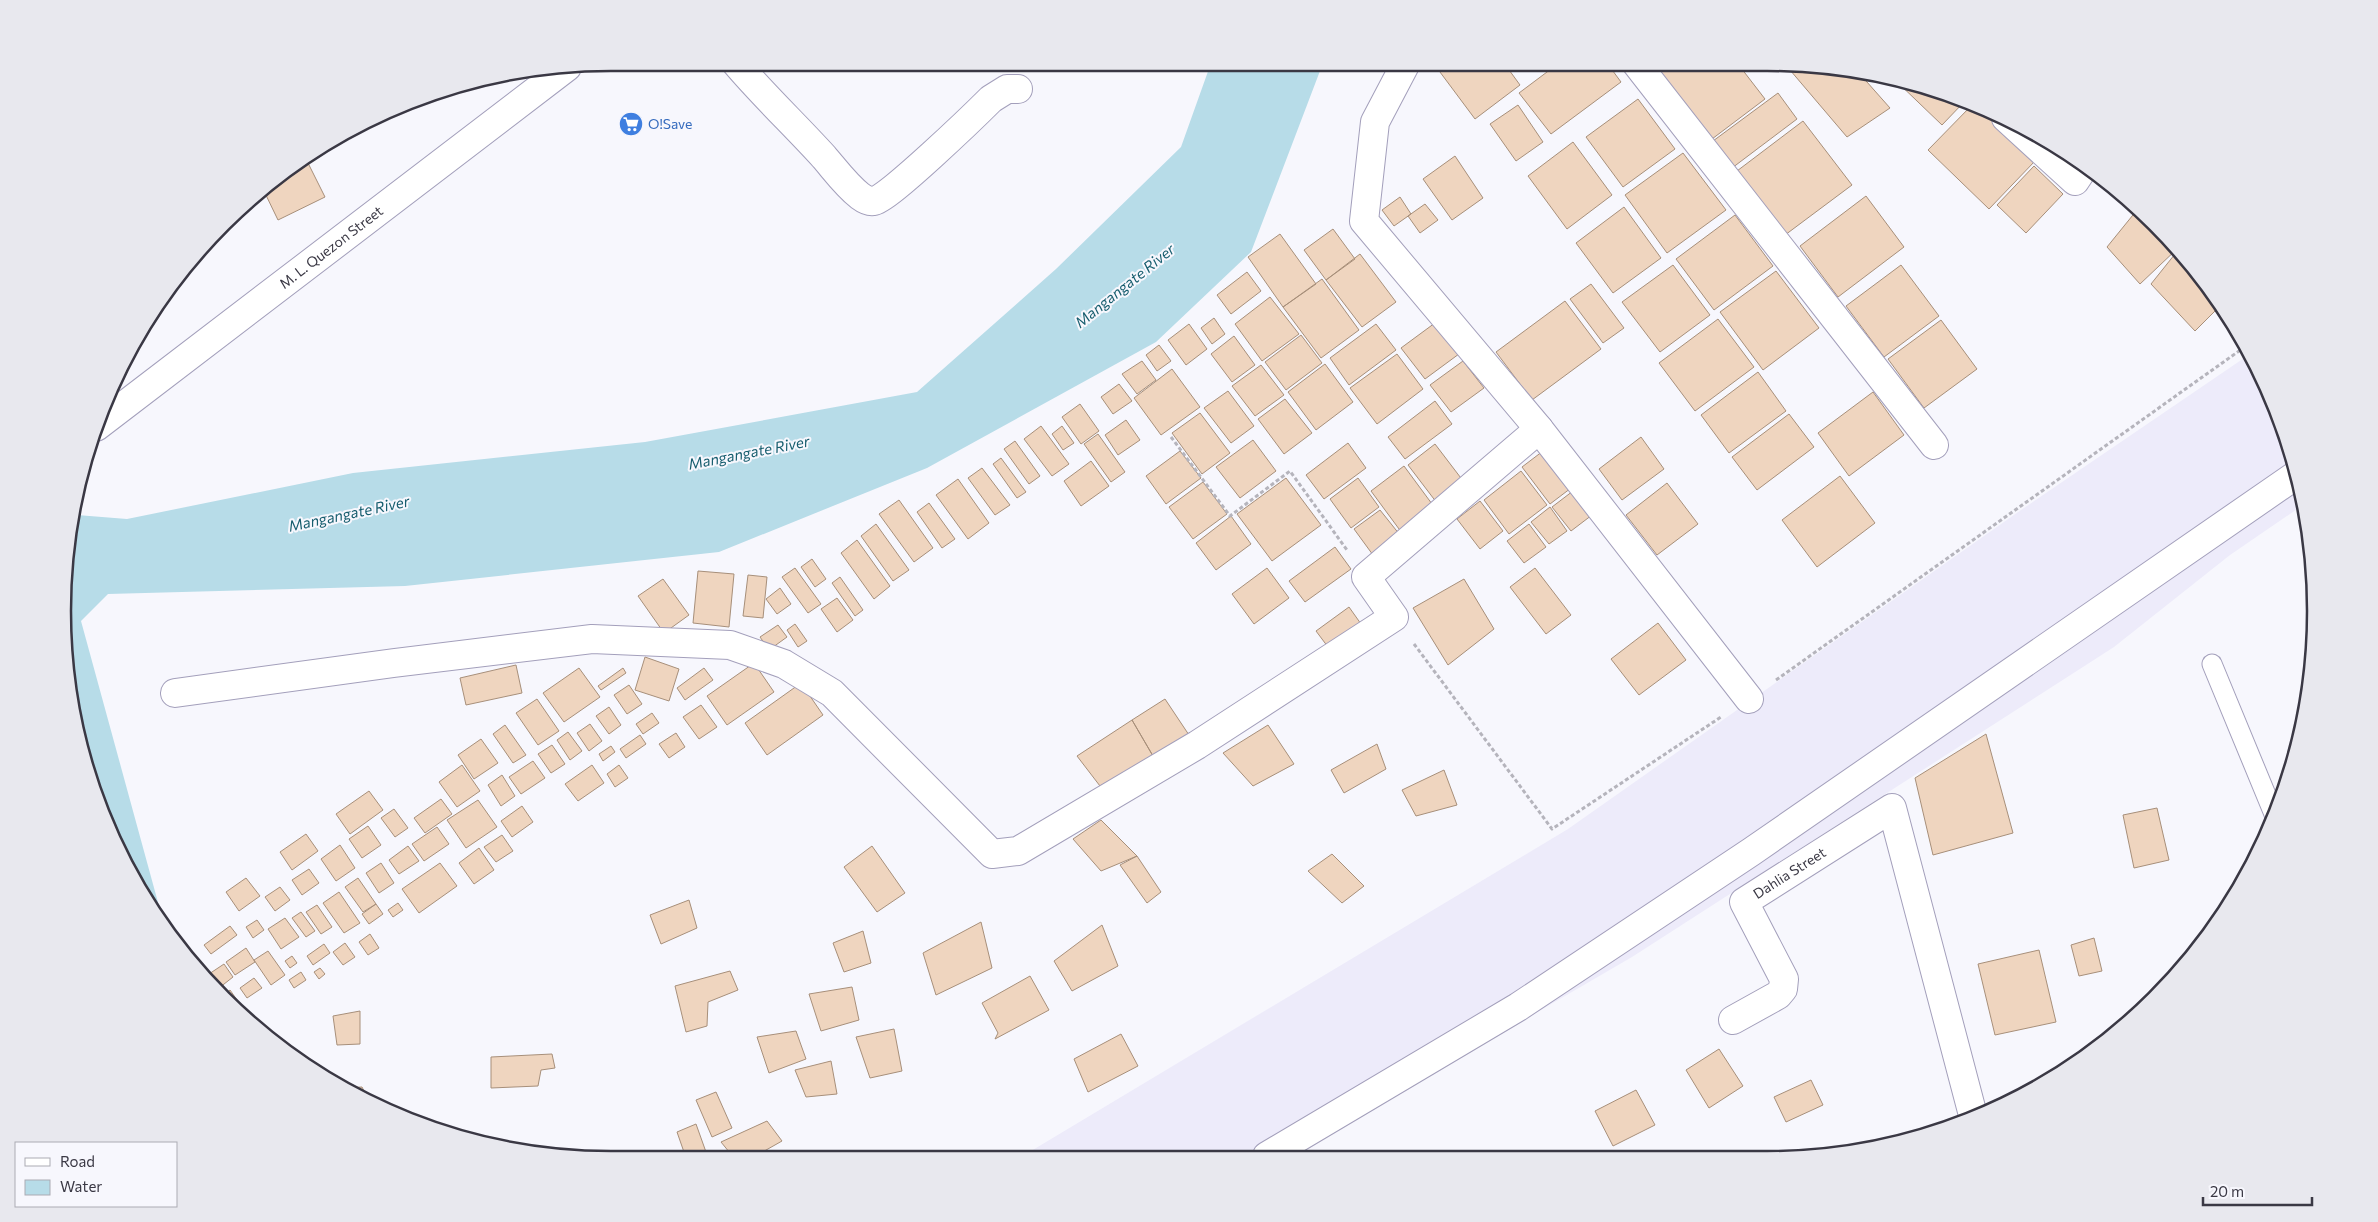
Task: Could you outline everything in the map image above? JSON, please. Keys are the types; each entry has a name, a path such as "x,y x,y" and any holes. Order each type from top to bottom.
{"street":[{"path":"743,71 768,101 824,157 846,183 862,198 872,202 880,200 907,177 991,99 1007,89 1018,90"},
{"path":"1402,71 1375,122 1364,221 1539,429 1749,699"},
{"path":"1641,71 1934,445"},
{"name":"M. L. Quezon Street","path":"107,419 558,74"},
{"path":"2030,140 2075,182 2081,172"},
{"path":"175,693 394,663 592,639 730,645 784,664 832,693 992,854 1018,851 1197,745 1394,618 1366,578 1539,429"},
{"path":"1275,1151 1518,1007 1750,852 2290,479"},
{"name":"Dahlia Street","path":"1733,1020 1778,995 1783,988 1784,979 1744,902 1892,808 1972,1111"}],"lane":[{"path":"2212,664 2270,805"}],"path":[{"path":"1394,618 1552,829 1749,699 2239,351"},
{"path":"1171,437 1230,516 1290,472 1366,578"}],"shaded area":[{"path":"2244,358 2266,404 2278,438 2297,509 2230,555 2114,647 1632,957 1299,1151 1031,1151 1568,829 2021,510"}],"water":[{"name":"Mangangate River","path":"1208,71 1320,71 1251,252 1156,342 927,468 719,552 405,586 108,594 81,621 159,906 127,850 112,818 90,751 82,716 72,646 71,611 72,576 80,515 127,519 353,473 645,442 917,392 1056,269 1181,147"}],"building":[{"path":"1439,71 1510,71 1520,85 1475,119"},
{"path":"1548,71 1613,71 1621,82 1551,134 1519,93"},
{"path":"1659,71 1743,71 1765,99 1712,139"},
{"path":"1791,72 1866,81 1890,108 1847,137"},
{"path":"1905,90 1959,107 1942,125"},
{"path":"1778,93 1797,119 1732,168 1713,141"},
{"path":"1638,99 1675,149 1623,187 1586,137"},
{"path":"1518,105 1543,142 1516,161 1490,124"},
{"path":"1967,110 1994,121 2035,161 1989,209 1928,150"},
{"path":"1803,121 1852,185 1781,238 1733,174"},
{"path":"1573,142 1612,195 1567,229 1528,176"},
{"path":"1683,153 1726,210 1667,253 1625,195"},
{"path":"1455,156 1483,198 1452,220 1423,179"},
{"path":"308,164 325,197 278,220 266,196"},
{"path":"2034,166 2063,194 2026,233 1997,205"},
{"path":"1866,196 1904,247 1838,297 1800,246"},
{"path":"1400,197 1411,214 1394,226 1382,210"},
{"path":"1425,204 1438,220 1420,233 1408,216"},
{"path":"1624,207 1661,258 1613,293 1576,243"},
{"path":"1735,215 1773,266 1714,310 1676,259"},
{"path":"2133,215 2172,254 2140,284 2107,247"},
{"path":"1333,229 1355,259 1326,280 1304,250"},
{"path":"1280,234 1316,284 1283,307 1248,257"},
{"path":"1360,254 1396,302 1362,327 1326,280"},
{"path":"2174,256 2216,310 2195,331 2151,284"},
{"path":"1673,265 1710,315 1660,352 1622,302"},
{"path":"1901,265 1939,316 1884,357 1846,306"},
{"path":"1776,271 1819,328 1763,370 1720,312"},
{"path":"1247,272 1261,291 1231,314 1217,295"},
{"path":"1322,279 1359,330 1321,358 1283,307"},
{"path":"1591,284 1624,328 1603,343 1570,299"},
{"path":"1270,297 1299,334 1262,361 1235,324"},
{"path":"1565,301 1601,349 1532,400 1496,352"},
{"path":"1214,318 1225,334 1212,344 1201,328"},
{"path":"1718,319 1754,367 1695,411 1659,363"},
{"path":"1439,320 1463,351 1425,379 1401,348"},
{"path":"1941,320 1977,369 1924,408 1888,359"},
{"path":"1189,324 1207,349 1186,365 1168,340"},
{"path":"1376,324 1396,350 1349,385 1330,358"},
{"path":"1301,335 1322,363 1286,390 1265,362"},
{"path":"1234,336 1255,365 1232,382 1211,354"},
{"path":"1159,345 1171,361 1157,371 1146,355"},
{"path":"1397,354 1423,389 1377,424 1350,388"},
{"path":"1142,361 1156,380 1137,394 1122,374"},
{"path":"1463,361 1484,388 1451,412 1430,385"},
{"path":"1325,364 1353,402 1316,430 1288,392"},
{"path":"1261,365 1284,395 1255,416 1232,386"},
{"path":"1172,369 1200,407 1161,435 1134,398"},
{"path":"1758,372 1786,411 1729,453 1701,415"},
{"path":"1119,384 1132,401 1113,414 1101,397"},
{"path":"1228,391 1254,426 1231,443 1204,408"},
{"path":"1873,392 1904,435 1849,476 1818,433"},
{"path":"1285,399 1312,433 1284,454 1258,419"},
{"path":"1435,401 1452,424 1405,459 1388,437"},
{"path":"1080,404 1099,431 1081,444 1062,417"},
{"path":"1200,413 1230,453 1202,474 1172,433"},
{"path":"1789,414 1814,447 1757,490 1732,457"},
{"path":"1126,420 1140,440 1118,455 1105,435"},
{"path":"1041,426 1069,464 1052,476 1024,439"},
{"path":"1062,426 1074,443 1063,450 1052,434"},
{"path":"1098,434 1125,472 1111,482 1084,444"},
{"path":"1641,437 1664,469 1622,500 1599,469"},
{"path":"1253,440 1276,471 1240,498 1216,467"},
{"path":"1015,441 1040,476 1029,484 1004,449"},
{"path":"1348,443 1366,468 1324,499 1306,475"},
{"path":"1435,444 1467,486 1440,507 1408,465"},
{"path":"1547,448 1575,485 1550,504 1522,467"},
{"path":"1180,451 1201,478 1166,504 1146,476"},
{"path":"1001,458 1026,492 1017,498 993,464"},
{"path":"1091,461 1109,486 1081,506 1064,481"},
{"path":"1404,466 1435,508 1402,533 1371,491"},
{"path":"982,468 1010,505 995,515 968,478"},
{"path":"1521,471 1547,505 1509,534 1484,500"},
{"path":"1840,476 1875,523 1817,567 1782,520"},
{"path":"1286,478 1321,525 1272,561 1237,514"},
{"path":"1358,478 1379,507 1351,528 1330,499"},
{"path":"958,479 989,523 968,539 936,495"},
{"path":"1203,482 1227,514 1193,539 1169,507"},
{"path":"1667,483 1698,524 1657,555 1626,515"},
{"path":"1573,491 1592,515 1571,531 1552,507"},
{"path":"899,500 933,548 914,562 879,514"},
{"path":"1480,501 1503,531 1480,549 1457,519"},
{"path":"929,503 955,539 942,548 917,512"},
{"path":"1550,507 1567,531 1549,544 1531,522"},
{"path":"1380,510 1400,535 1373,555 1354,529"},
{"path":"1231,516 1251,544 1216,570 1196,543"},
{"path":"876,524 909,570 893,581 861,536"},
{"path":"1529,524 1546,547 1524,563 1507,541"},
{"path":"857,540 890,586 874,599 841,553"},
{"path":"1335,547 1351,569 1305,602 1289,581"},
{"path":"812,559 826,579 815,587 801,567"},
{"path":"795,568 821,604 808,613 782,577"},
{"path":"1267,568 1289,598 1254,624 1232,594"},
{"path":"1535,568 1571,615 1546,634 1510,587"},
{"path":"698,571 734,574 729,627 693,623"},
{"path":"748,575 767,577 763,618 743,616"},
{"path":"840,577 863,610 855,616 832,583"},
{"path":"663,579 689,615 664,633 638,596"},
{"path":"1464,579 1494,629 1448,665 1413,608"},
{"path":"780,588 791,604 777,614 766,599"},
{"path":"837,598 853,620 837,632 821,609"},
{"path":"1349,607 1366,631 1334,655 1316,631"},
{"path":"1658,623 1686,660 1639,695 1611,659"},
{"path":"795,624 807,641 798,647 787,630"},
{"path":"778,625 787,637 769,650 760,637"},
{"path":"645,657 679,669 669,701 635,690"},
{"path":"754,663 774,692 727,725 707,696"},
{"path":"516,665 522,693 466,705 460,678"},
{"path":"579,668 600,697 564,722 543,693"},
{"path":"623,668 626,673 601,690 598,686"},
{"path":"704,668 713,680 685,700 677,688"},
{"path":"801,683 823,715 767,755 745,723"},
{"path":"629,685 642,704 627,714 614,695"},
{"path":"537,699 559,731 538,745 516,713"},
{"path":"1165,699 1189,735 1153,756 1132,720"},
{"path":"701,705 717,727 699,739 683,717"},
{"path":"609,707 621,725 609,734 596,716"},
{"path":"652,713 659,723 643,734 636,724"},
{"path":"1132,720 1153,756 1100,786 1077,756"},
{"path":"590,724 602,741 589,751 577,733"},
{"path":"505,725 526,755 513,763 493,734"},
{"path":"1268,725 1294,764 1253,786 1223,753"},
{"path":"568,732 582,751 570,760 557,740"},
{"path":"676,733 685,747 669,758 659,744"},
{"path":"1986,734 2013,833 1933,855 1915,778"},
{"path":"640,735 646,744 626,758 620,749"},
{"path":"481,739 498,763 474,779 458,755"},
{"path":"1377,744 1386,769 1344,793 1331,770"},
{"path":"552,745 565,764 551,773 538,754"},
{"path":"611,746 615,752 603,761 599,754"},
{"path":"533,761 545,778 521,794 509,777"},
{"path":"462,765 480,791 457,807 439,782"},
{"path":"592,765 604,783 578,801 565,784"},
{"path":"619,765 628,778 615,787 607,774"},
{"path":"1444,770 1457,805 1416,816 1402,790"},
{"path":"502,775 515,796 501,806 488,785"},
{"path":"369,791 383,810 350,834 336,814"},
{"path":"441,799 452,814 425,833 414,818"},
{"path":"478,800 497,827 466,848 447,820"},
{"path":"522,806 533,822 512,837 501,821"},
{"path":"2157,808 2169,860 2134,868 2123,815"},
{"path":"394,809 408,828 395,837 381,818"},
{"path":"1101,820 1137,856 1101,871 1073,839"},
{"path":"368,826 381,845 362,858 349,839"},
{"path":"437,827 449,844 424,861 412,844"},
{"path":"306,834 318,851 292,870 280,852"},
{"path":"502,835 513,851 496,862 484,847"},
{"path":"340,845 355,868 336,881 321,859"},
{"path":"408,846 419,861 399,874 389,860"},
{"path":"872,846 905,893 877,912 844,867"},
{"path":"479,848 494,870 474,884 459,863"},
{"path":"1332,854 1364,886 1342,903 1308,871"},
{"path":"1137,856 1161,892 1147,903 1120,865"},
{"path":"381,863 394,883 379,893 366,873"},
{"path":"440,863 457,886 419,913 402,889"},
{"path":"309,869 319,883 302,895 292,880"},
{"path":"246,878 260,896 239,911 226,892"},
{"path":"358,878 376,904 363,912 345,887"},
{"path":"280,887 290,900 275,911 265,897"},
{"path":"339,892 360,923 344,933 323,903"},
{"path":"689,900 697,928 661,944 650,915"},
{"path":"398,903 403,910 393,917 388,910"},
{"path":"376,904 383,914 369,924 362,914"},
{"path":"317,905 332,927 321,934 306,912"},
{"path":"301,912 315,931 306,937 292,918"},
{"path":"285,918 299,937 281,949 268,929"},
{"path":"257,920 264,930 253,938 246,927"},
{"path":"981,922 992,968 936,995 923,953"},
{"path":"1102,925 1118,966 1072,991 1054,961"},
{"path":"230,926 237,935 211,954 204,945"},
{"path":"863,931 871,963 844,972 833,943"},
{"path":"370,934 379,948 368,955 359,942"},
{"path":"2094,938 2102,971 2079,976 2071,945"},
{"path":"345,943 355,957 343,965 333,952"},
{"path":"324,944 330,953 313,965 307,956"},
{"path":"246,948 255,962 235,975 226,962"},
{"path":"2039,950 2056,1022 1995,1035 1978,964"},
{"path":"268,951 285,975 271,985 254,960"},
{"path":"292,956 297,963 290,968 285,961"},
{"path":"224,964 233,977 222,986 211,973"},
{"path":"320,968 325,974 319,979 314,972"},
{"path":"730,971 738,990 708,1002 707,1026 686,1032 675,986"},
{"path":"301,972 306,980 294,988 289,980"},
{"path":"1030,976 1049,1010 995,1039 998,1033 982,1003"},
{"path":"254,978 262,988 247,998 240,988"},
{"path":"852,987 859,1020 821,1031 809,994"},
{"path":"230,990 238,1001 229,993 228,992"},
{"path":"360,1011 360,1044 337,1045 333,1016"},
{"path":"894,1029 902,1071 870,1078 856,1037"},
{"path":"796,1031 806,1059 769,1073 757,1037"},
{"path":"1121,1034 1138,1066 1088,1092 1074,1059"},
{"path":"1719,1049 1743,1086 1709,1108 1686,1070"},
{"path":"552,1054 555,1068 541,1070 538,1086 491,1088 491,1057"},
{"path":"831,1061 837,1094 806,1097 795,1070"},
{"path":"1811,1080 1823,1105 1786,1122 1774,1097"},
{"path":"1636,1090 1655,1125 1613,1146 1595,1111"},
{"path":"716,1092 732,1128 712,1137 696,1100"},
{"path":"767,1121 782,1141 764,1151 728,1151 721,1142"},
{"path":"696,1124 706,1151 684,1151 677,1132"}],"place":[{"name":"O!Save","path":"631,124"}]}
